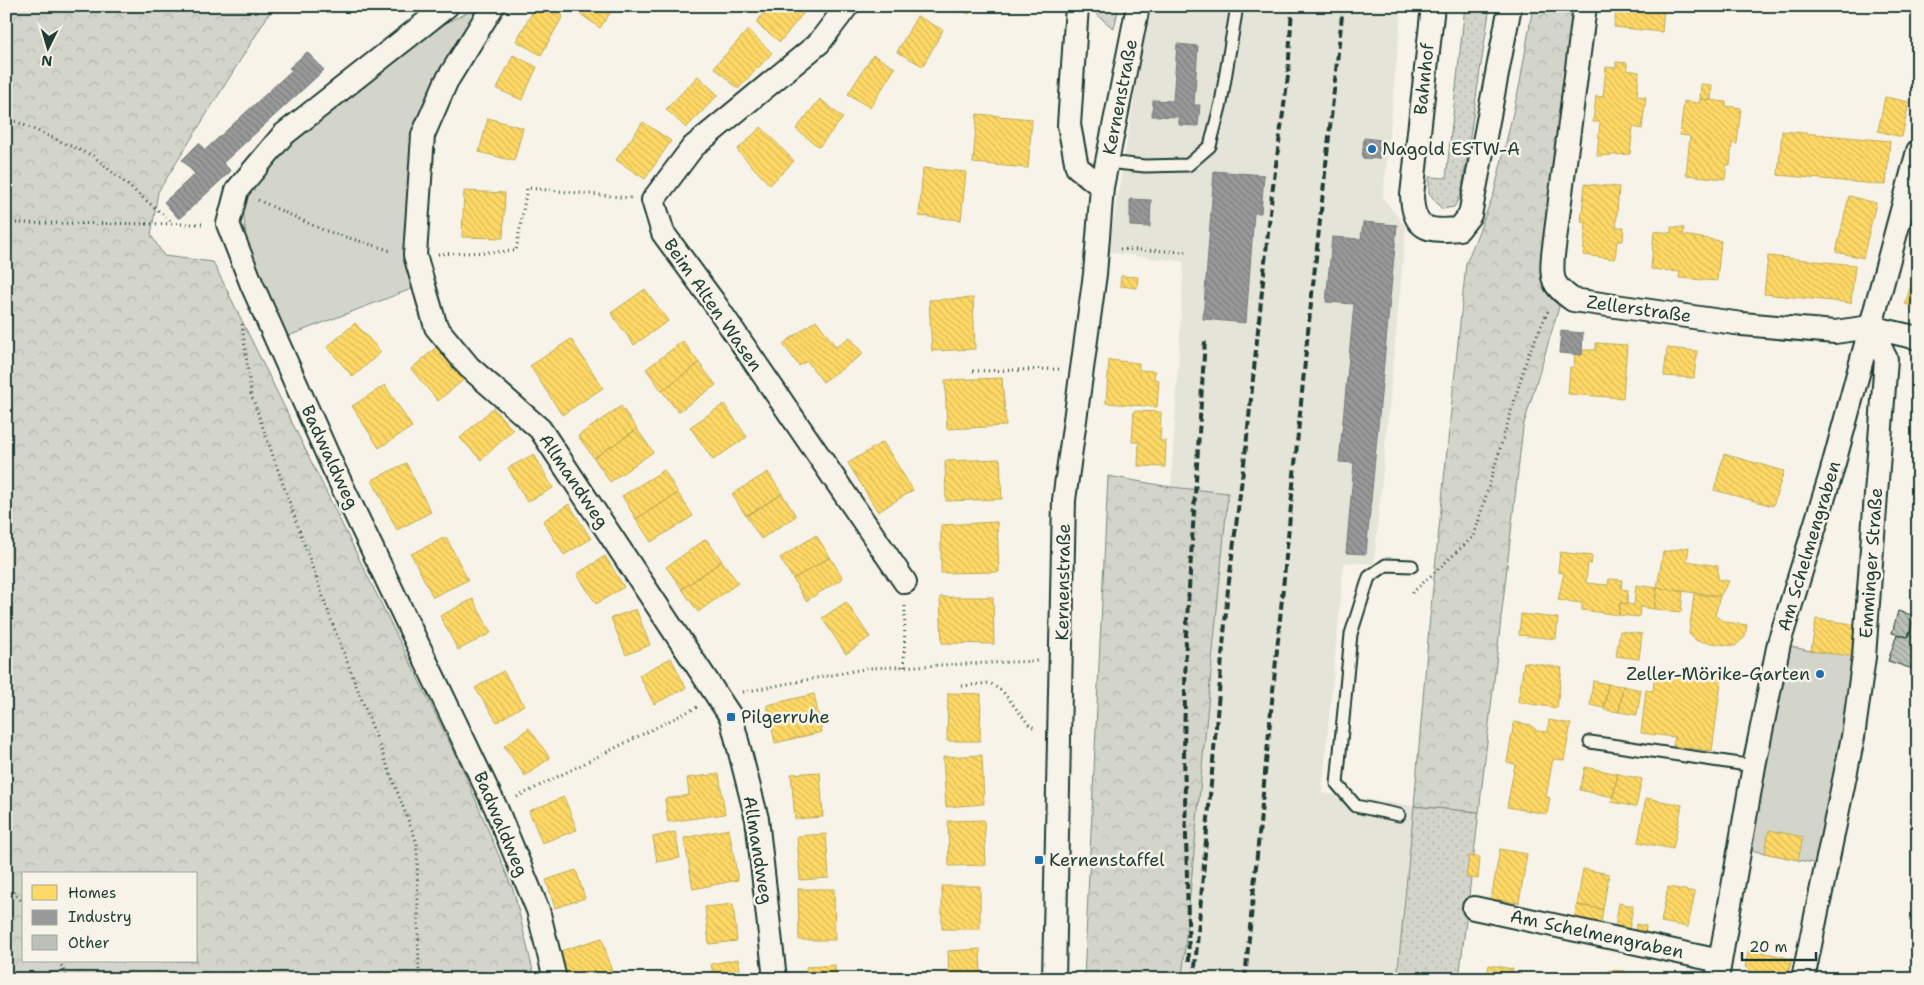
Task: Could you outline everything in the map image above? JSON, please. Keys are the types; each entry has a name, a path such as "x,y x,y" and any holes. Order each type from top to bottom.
{"street":[{"path":"228,224 237,190 283,135 447,6"},
{"name":"Allmandweg","path":"493,6 446,82 423,135 415,255 436,327 469,367 540,429 731,717 757,819 776,979"},
{"path":"654,200 693,147 819,43 847,6"},
{"name":"Kernenstraße","path":"1077,6 1069,125 1077,168 1102,187"},
{"name":"Kernenstraße","path":"1054,979 1064,500 1094,274 1102,187 1138,6"},
{"name":"Bahnhof","path":"1433,6 1412,195 1412,212 1418,222 1435,231 1458,229 1470,215 1510,6"},
{"path":"1557,289 1553,281 1553,255 1586,6"},
{"path":"1870,327 1918,151"},
{"name":"Beim Alten Wasen","path":"654,200 663,233 713,301 905,582"},
{"name":"Badwaldweg","path":"228,224 252,285 333,467 496,808 538,910 555,979"},
{"name":"Zellerstraße","path":"1557,289 1573,300 1742,324 1835,332 1870,327 1918,338"},
{"name":"Am Schelmengraben","path":"1474,908 1719,970 1754,766 1779,643 1831,474 1870,327"},
{"name":"Emminger Straße","path":"1803,979 1854,737 1864,657 1886,359 1870,327"}],"lane":[{"path":"1107,162 1145,166 1188,164 1210,146 1222,103 1237,6"},
{"path":"1399,815 1356,806 1337,784 1341,722 1351,634 1369,577 1386,566 1412,566"},
{"path":"1590,742 1754,766"}],"path":[{"path":"6,117 93,156 173,224"},
{"path":"237,190 323,230 399,253 415,255 516,250 527,188 654,200"},
{"path":"6,222 228,224"},
{"path":"1116,248 1188,252"},
{"path":"1412,593 1474,536 1528,355 1557,289"},
{"path":"241,319 251,394 333,625 417,843 419,979"},
{"path":"973,371 1082,368"},
{"path":"904,667 905,582"},
{"path":"496,808 718,697 868,668 1061,660"},
{"path":"962,686 990,683 1003,692 1030,726 1060,736"},
{"path":"6,885 22,901"},
{"path":"60,962 68,979"}],"shaded area":[{"path":"1150,6 1402,6 1383,198 1406,227 1374,564 1344,562 1322,793 1414,806 1397,979 1182,979 1228,493 1171,487 1184,262 1108,252"}],"green space":[{"path":"6,6 274,6 158,192 151,235 164,256 213,262 464,772 514,892 535,979 6,979"},
{"path":"480,6 422,105 408,186 408,263 414,288 288,336 261,281 246,240 243,205 260,169 357,87 440,26"},
{"path":"1097,6 1119,6 1114,29 1096,14"},
{"path":"1465,6 1490,6 1461,195 1454,207 1442,209 1429,193 1429,177 1446,178"},
{"path":"1533,6 1575,6 1547,208 1559,307 1523,427 1479,812 1414,806 1429,627 1466,264 1494,193 1520,83"},
{"path":"1108,476 1171,487 1228,493 1182,979 1084,979"},
{"path":"1779,643 1805,650 1864,657 1828,866 1740,848"},
{"path":"1414,806 1479,812 1459,979 1397,979"}],"building: Homes":[{"path":"536,6 545,6 563,16 541,55 516,41"},
{"path":"569,6 615,6 600,28"},
{"path":"769,6 809,6 780,42 756,23"},
{"path":"949,6 972,6 969,14"},
{"path":"1617,6 1664,6 1662,32 1614,27"},
{"path":"917,16 943,30 923,66 897,52"},
{"path":"748,30 772,53 738,89 714,67"},
{"path":"513,55 537,67 522,100 497,89"},
{"path":"873,55 895,68 870,108 848,94"},
{"path":"1616,62 1627,63 1627,70 1639,72 1637,96 1646,97 1642,129 1633,127 1630,154 1597,156 1600,122 1593,122 1596,96 1603,97 1606,67 1616,68"},
{"path":"698,76 718,95 686,128 666,109"},
{"path":"1701,84 1712,85 1711,100 1700,99"},
{"path":"1885,97 1909,102 1902,137 1878,131"},
{"path":"820,99 843,118 819,147 796,129"},
{"path":"1700,99 1726,102 1726,106 1741,108 1737,144 1732,143 1730,165 1727,164 1725,179 1686,175 1690,136 1680,135 1684,101 1699,103"},
{"path":"977,114 1032,119 1028,168 973,163"},
{"path":"488,118 523,128 514,161 479,152"},
{"path":"643,122 671,141 645,179 616,160"},
{"path":"761,127 794,161 770,185 737,150"},
{"path":"1782,131 1890,141 1886,185 1778,175"},
{"path":"923,168 966,172 961,220 919,216"},
{"path":"1585,184 1619,187 1616,227 1624,227 1623,241 1617,241 1615,259 1583,255 1586,223 1581,222"},
{"path":"464,191 505,193 503,238 462,237"},
{"path":"1849,196 1876,203 1863,258 1836,252"},
{"path":"1671,227 1684,228 1683,235 1721,241 1717,281 1679,278 1680,272 1651,269 1654,231 1671,233"},
{"path":"1768,256 1855,265 1851,303 1764,294"},
{"path":"1915,273 1918,274 1918,308 1905,304"},
{"path":"1121,276 1138,277 1137,288 1120,286"},
{"path":"645,289 668,321 634,345 611,313"},
{"path":"973,298 975,349 932,351 929,300"},
{"path":"816,320 836,347 850,337 863,354 823,382 807,361 799,366 783,344"},
{"path":"355,323 381,352 353,377 327,347"},
{"path":"571,339 603,388 562,415 530,366"},
{"path":"683,341 699,363 662,391 646,369"},
{"path":"1596,343 1627,345 1623,398 1568,394 1570,367 1574,367 1575,354 1582,355 1582,350 1596,350"},
{"path":"440,344 467,377 438,401 411,369"},
{"path":"1667,348 1697,351 1694,378 1664,376"},
{"path":"1109,360 1139,363 1139,370 1155,371 1154,379 1159,380 1157,407 1106,403"},
{"path":"699,363 716,385 678,412 662,391"},
{"path":"1002,378 1006,426 947,429 945,380"},
{"path":"385,385 412,427 379,448 352,406"},
{"path":"1918,396 1918,465 1911,464"},
{"path":"724,404 747,437 713,460 690,427"},
{"path":"621,406 637,429 594,458 578,436"},
{"path":"493,408 513,430 481,460 460,438"},
{"path":"1134,411 1161,412 1160,441 1166,441 1165,467 1138,466 1139,442 1132,442"},
{"path":"637,429 653,452 610,482 594,458"},
{"path":"883,442 913,490 878,512 848,463"},
{"path":"534,454 553,488 527,502 508,468"},
{"path":"1724,454 1784,471 1773,506 1714,490"},
{"path":"1000,459 1002,499 946,501 945,461"},
{"path":"406,463 431,512 397,530 372,480"},
{"path":"664,470 678,493 636,519 622,496"},
{"path":"768,472 782,494 746,516 732,494"},
{"path":"678,493 693,516 651,542 636,519"},
{"path":"782,494 796,516 761,539 746,516"},
{"path":"569,504 591,539 564,555 543,521"},
{"path":"997,522 999,572 941,573 941,525"},
{"path":"816,535 830,557 793,579 780,558"},
{"path":"446,537 468,580 433,597 411,554"},
{"path":"706,539 722,561 682,589 666,567"},
{"path":"1689,547 1687,561 1718,566 1718,579 1729,581 1720,596 1657,588 1663,552"},
{"path":"1560,552 1592,556 1591,564 1588,563 1586,583 1608,585 1609,579 1622,580 1621,589 1628,590 1627,604 1620,603 1619,615 1582,610 1582,603 1558,600 1564,573 1558,572"},
{"path":"605,556 624,587 596,604 577,574"},
{"path":"830,557 843,578 806,601 793,579"},
{"path":"722,561 738,583 698,612 682,589"},
{"path":"1636,585 1657,588 1654,609 1640,607 1639,617 1619,615 1620,603 1634,605"},
{"path":"1657,588 1683,591 1681,612 1654,609"},
{"path":"1694,594 1720,596 1715,616 1726,622 1747,625 1745,637 1735,646 1697,641 1689,634"},
{"path":"940,597 993,597 994,644 942,643"},
{"path":"473,599 491,633 458,650 440,616"},
{"path":"846,602 870,637 846,654 822,618"},
{"path":"636,609 650,645 626,655 611,618"},
{"path":"1521,614 1558,618 1556,639 1519,635"},
{"path":"1816,619 1854,624 1851,656 1811,651"},
{"path":"1620,631 1642,634 1639,659 1616,656"},
{"path":"671,658 686,688 654,704 639,675"},
{"path":"1524,662 1562,668 1557,708 1518,702"},
{"path":"503,671 524,705 497,722 475,688"},
{"path":"1697,671 1722,675 1712,751 1673,746 1675,737 1641,733 1646,690 1653,691 1655,672 1696,678"},
{"path":"1593,681 1608,684 1604,708 1590,705"},
{"path":"1608,684 1623,686 1619,712 1604,710"},
{"path":"1623,686 1641,690 1637,715 1619,712"},
{"path":"948,693 981,694 980,741 947,741"},
{"path":"814,694 822,732 775,743 767,705"},
{"path":"1549,720 1571,724 1564,760 1553,759 1546,797 1550,798 1547,814 1507,807 1515,764 1507,762 1514,722 1531,725 1537,731 1548,732"},
{"path":"529,728 550,758 525,776 504,746"},
{"path":"982,755 984,804 946,807 943,757"},
{"path":"1585,767 1618,774 1613,797 1580,790"},
{"path":"820,772 823,817 795,819 791,774"},
{"path":"719,774 725,814 668,822 665,799 689,795 687,778"},
{"path":"1618,774 1642,779 1636,807 1612,802"},
{"path":"564,797 577,830 542,843 529,811"},
{"path":"1646,798 1682,805 1673,849 1638,842"},
{"path":"984,820 986,865 949,866 948,821"},
{"path":"729,829 738,880 693,889 684,838"},
{"path":"1769,830 1803,837 1798,860 1765,853"},
{"path":"675,832 680,858 657,862 653,837"},
{"path":"826,834 829,878 800,880 797,836"},
{"path":"1500,849 1527,854 1519,903 1491,899"},
{"path":"1469,856 1480,857 1478,879 1466,878"},
{"path":"1583,869 1609,874 1603,909 1577,905"},
{"path":"576,870 585,898 555,908 546,880"},
{"path":"942,886 980,886 980,929 942,929"},
{"path":"1668,887 1695,892 1688,927 1661,922"},
{"path":"798,889 834,889 835,940 799,940"},
{"path":"1619,903 1633,906 1629,930 1615,928"},
{"path":"733,904 737,941 709,944 705,907"},
{"path":"1577,905 1603,909 1601,924 1574,919"},
{"path":"1636,924 1646,926 1645,935 1635,934"},
{"path":"602,938 614,979 568,979 560,951"},
{"path":"980,949 981,979 949,979 948,951"},
{"path":"1749,949 1792,959 1787,979 1747,979 1749,968 1745,967"},
{"path":"738,959 742,979 714,979 711,964"},
{"path":"835,965 836,979 807,979 806,967"},
{"path":"1489,965 1513,969 1512,979 1486,979"},
{"path":"1609,970 1625,971 1624,979 1608,979"}],"building: Industry":[{"path":"1177,44 1198,46 1194,105 1200,105 1198,126 1179,125 1179,117 1152,116 1153,100 1173,101"},
{"path":"307,52 324,70 223,163 231,171 179,219 164,202 195,174 182,160 199,143 205,150 292,70 289,68"},
{"name":"Nagold ESTW-A","path":"1364,138 1381,140 1379,159 1362,158"},
{"path":"1214,171 1264,175 1261,213 1254,213 1246,323 1203,319"},
{"path":"1130,199 1151,200 1150,227 1130,226"},
{"path":"1363,222 1397,225 1366,554 1346,553 1354,463 1339,462 1354,304 1326,302 1332,237 1361,239"},
{"path":"1561,331 1583,333 1582,355 1559,353"}],"building: Other":[{"path":"1917,609 1918,660 1916,659 1913,669 1888,661 1897,634 1908,637"},
{"path":"1898,611 1915,616 1908,637 1892,633"}],"railway":[{"path":"1194,979 1228,589 1246,447 1272,194 1288,76 1292,6"},
{"path":"1245,979 1307,341 1343,6"},
{"path":"1189,961 1184,753 1186,635 1205,340"}],"place":[{"name":"Nagold ESTW-A","path":"1372,149"},
{"name":"Zeller-Mörike-Garten","path":"1820,674"},
{"name":"Pilgerruhe","path":"731,717"},
{"name":"Kernenstaffel","path":"1039,860"}]}
